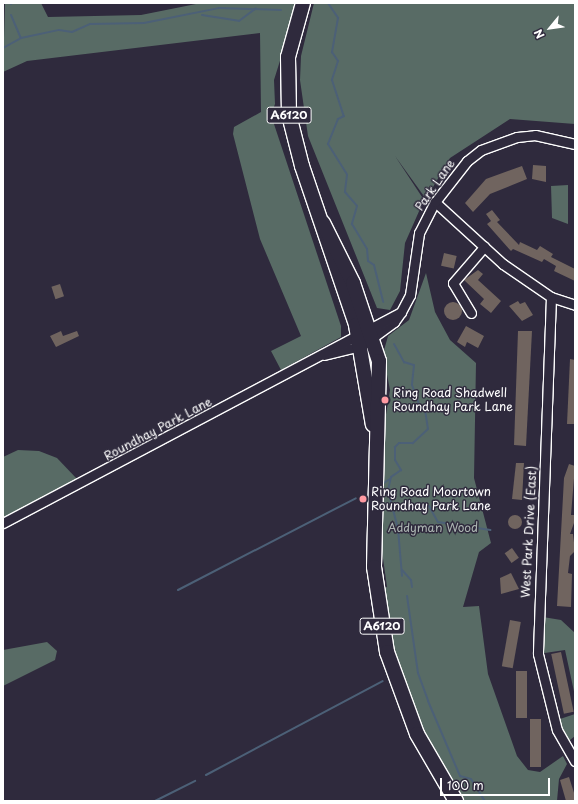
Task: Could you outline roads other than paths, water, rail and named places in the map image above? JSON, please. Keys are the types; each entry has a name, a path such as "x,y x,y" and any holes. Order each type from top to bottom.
{"highway":[{"name":"A6120","path":"302,3 288,57 288,106 299,158 323,223 340,252 365,337 375,436 374,567 383,631 396,682 411,721 456,801"}],"street":[{"name":"Park Lane","path":"365,337 401,312 410,295 419,233 435,202 467,161 499,142 535,135 575,144"},
{"path":"435,202 484,247 551,297 575,305"},
{"path":"471,313 453,283 484,247"},
{"name":"West Park Drive (East)","path":"551,297 538,654 557,730 575,761"},
{"name":"Roundhay Park Lane","path":"3,523 324,356 365,337"}],"waterway":[{"path":"328,3 338,18 332,52 338,61 332,80 344,116 338,119 328,144 347,175 345,192 357,206 352,224 367,249 368,261 374,265 383,302"},
{"path":"3,48 21,38 59,30 72,32 90,24 144,23 219,8 281,10"},
{"path":"202,15 239,21 256,8"},
{"path":"11,15 21,38"},
{"path":"394,344 404,362 414,365 412,385 420,407 425,410 428,429 413,443 399,443 395,447 395,460 401,470 391,477 388,490 398,529 402,576"},
{"path":"382,484 390,479"},
{"path":"178,590 356,498"},
{"path":"429,506 438,522 490,530"},
{"path":"402,570 411,580 412,587"},
{"path":"407,596 418,673 428,701 460,776 471,779 485,801"},
{"path":"206,775 383,681"},
{"path":"155,801 195,781"}],"place":[{"name":"Ring Road Shadwell Roundhay Park Lane","path":"385,400"},
{"name":"Ring Road Moortown Roundhay Park Lane","path":"363,499"}],"park label":[{"name":"Addyman Wood","path":"433,528"}]}
